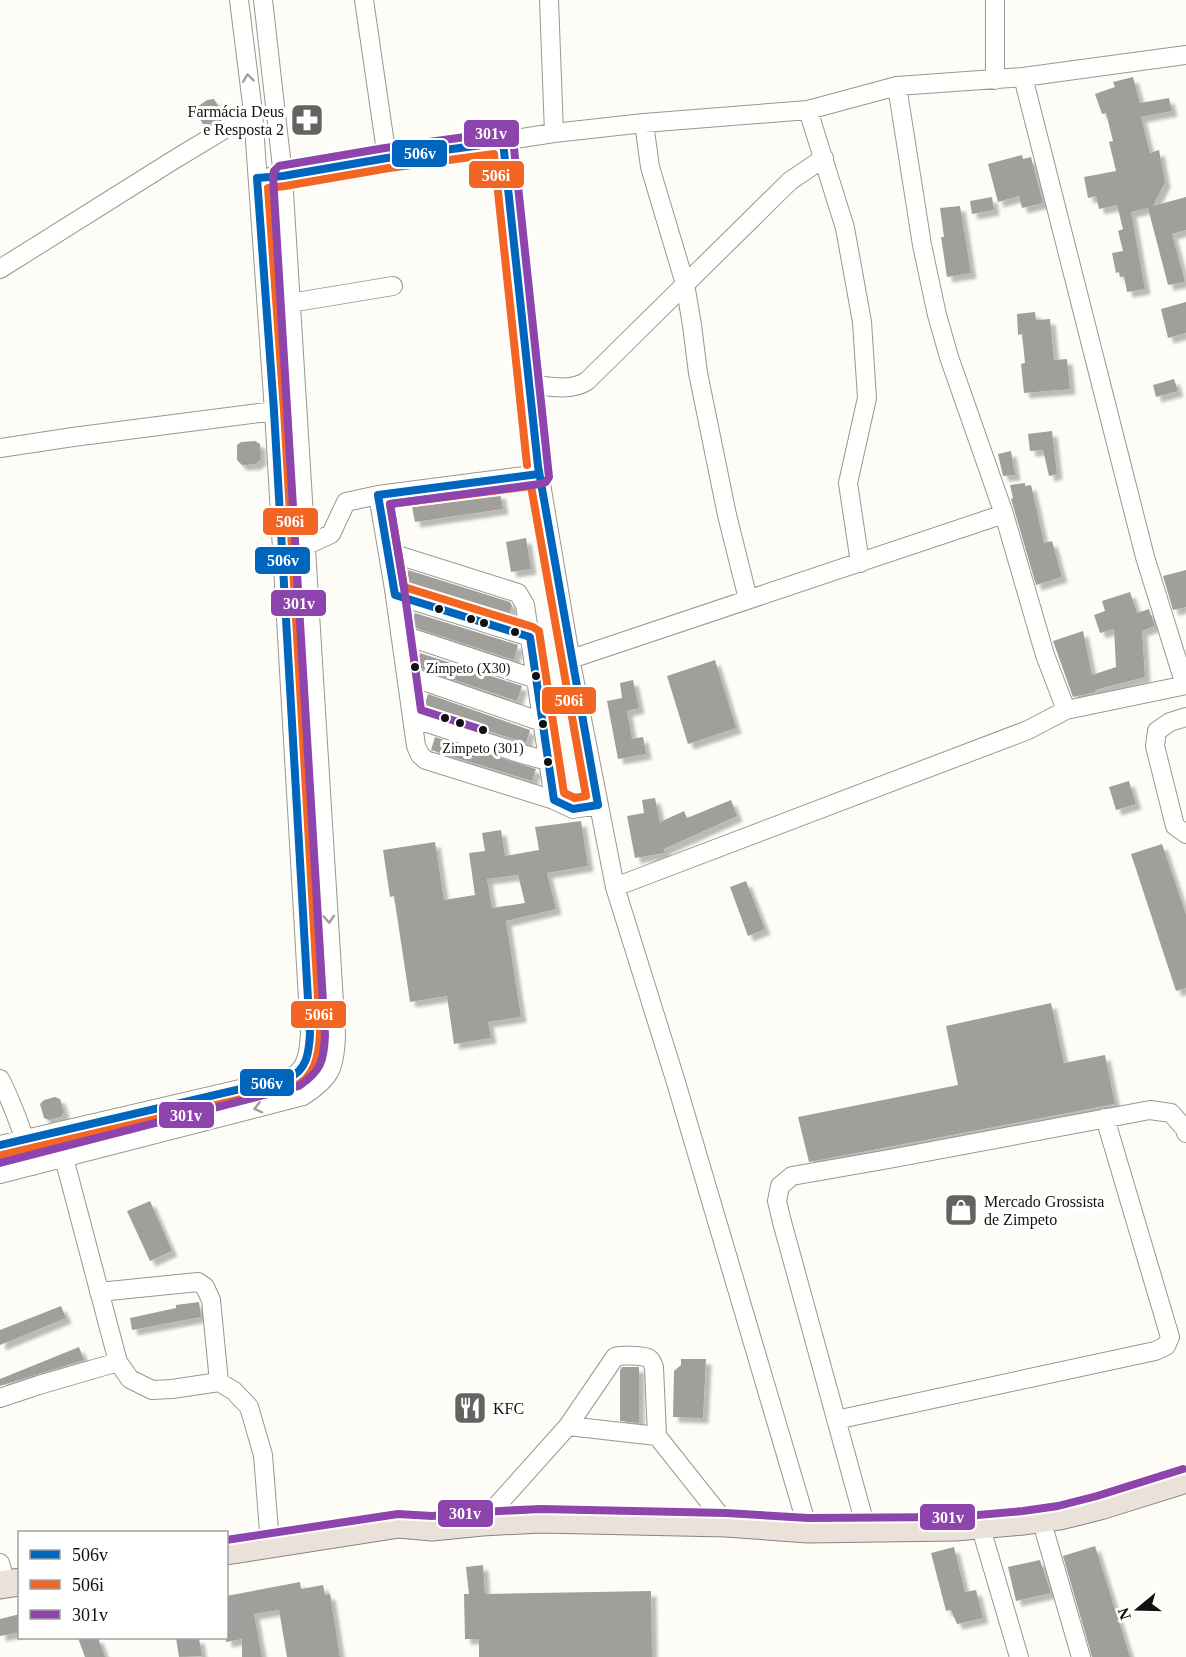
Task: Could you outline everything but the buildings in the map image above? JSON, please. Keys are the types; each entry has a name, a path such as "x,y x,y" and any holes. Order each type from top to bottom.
{"highway":[{"path":"228,1551 399,1524 432,1527 541,1519 726,1523 808,1528 956,1527 1041,1519 1100,1506 1186,1479"}],"street":[{"path":"0,1145 279,1080 294,1075 303,1067 309,1051 310,1034 274,411 253,112 239,0"},
{"path":"0,1174 303,1096 319,1086 330,1071 335,1055 336,1035 283,176 263,0"},
{"path":"364,0 387,158"},
{"path":"549,0 554,133"},
{"path":"994,0 995,80"},
{"path":"257,178 283,176 554,133 644,123 808,110 897,86 1023,77 1186,55"},
{"path":"615,887 1029,730 1066,710 1186,685 1145,557 1023,77"},
{"path":"897,86 922,245 937,315 949,357 1004,514 1045,655 1066,710"},
{"path":"808,110 845,228 862,322 867,398 848,483 860,563"},
{"path":"0,269 253,112"},
{"path":"644,123 650,167 685,284 698,373 727,515 748,599"},
{"path":"503,142 539,474 571,659 615,887 675,1079 808,1528"},
{"path":"529,384 567,388 587,381 790,181 824,158"},
{"path":"290,303 393,286"},
{"path":"0,448 274,411"},
{"path":"305,546 331,534 346,502 378,495 539,474"},
{"path":"378,495 395,595 416,746 420,755 426,760 554,800 573,809 598,805"},
{"path":"571,659 1004,514"},
{"path":"388,552 518,592 525,605 554,800"},
{"path":"395,595 530,637"},
{"path":"400,634 536,679"},
{"path":"406,675 542,722"},
{"path":"1186,717 1170,722 1158,731 1155,746 1175,826 1186,834"},
{"path":"412,718 548,761"},
{"path":"0,1078 25,1138 33,1166"},
{"path":"866,1528 782,1222 777,1201 780,1186 792,1176 889,1160 1150,1110 1171,1113 1186,1132"},
{"path":"836,1420 1155,1352 1166,1346 1170,1337 1105,1118"},
{"path":"64,1158 118,1362 130,1379 152,1390 219,1382 234,1391 249,1407 263,1455 270,1544"},
{"path":"99,1292 198,1282 205,1287 211,1300 219,1382"},
{"path":"482,1522 568,1426 615,1357 620,1355 647,1357 651,1361 654,1367 657,1436 726,1523"},
{"path":"0,1398 118,1362"},
{"path":"568,1426 657,1436"},
{"path":"1041,1519 1081,1657"},
{"path":"980,1525 1019,1657"}],"transit line":[{"name":"301v","path":"0,1163 299,1086 317,1070 324,1052 325,1035 273,177 274,171 279,166 385,148 502,132 509,133 513,139 549,477 546,482 540,484 390,504 421,710 483,730"},
{"name":"506v","path":"0,1145 288,1078 299,1071 308,1054 310,1034 274,411 257,178 503,142 538,466 598,805 573,809 554,800 530,637 395,595 378,495 539,474"},
{"name":"506i","path":"2,1155 293,1087 311,1072 317,1057 320,1033 284,410 268,188 494,154 527,465"},
{"name":"506i","path":"531,486 586,796 575,798 564,793 539,631 533,627 404,587 390,504 531,486"},
{"name":"301v","path":"228,1540 398,1514 432,1516 540,1509 726,1513 808,1518 955,1517 1058,1506 1183,1469"}],"place":[{"name":"Farmácia Deus e Resposta 2","path":"307,120"},
{"name":"Zimpeto (X30)","path":"415,667"},
{"name":"Zimpeto (301)","path":"483,730"},
{"name":"Mercado Grossista de Zimpeto","path":"961,1210"},
{"name":"KFC","path":"470,1408"}]}
